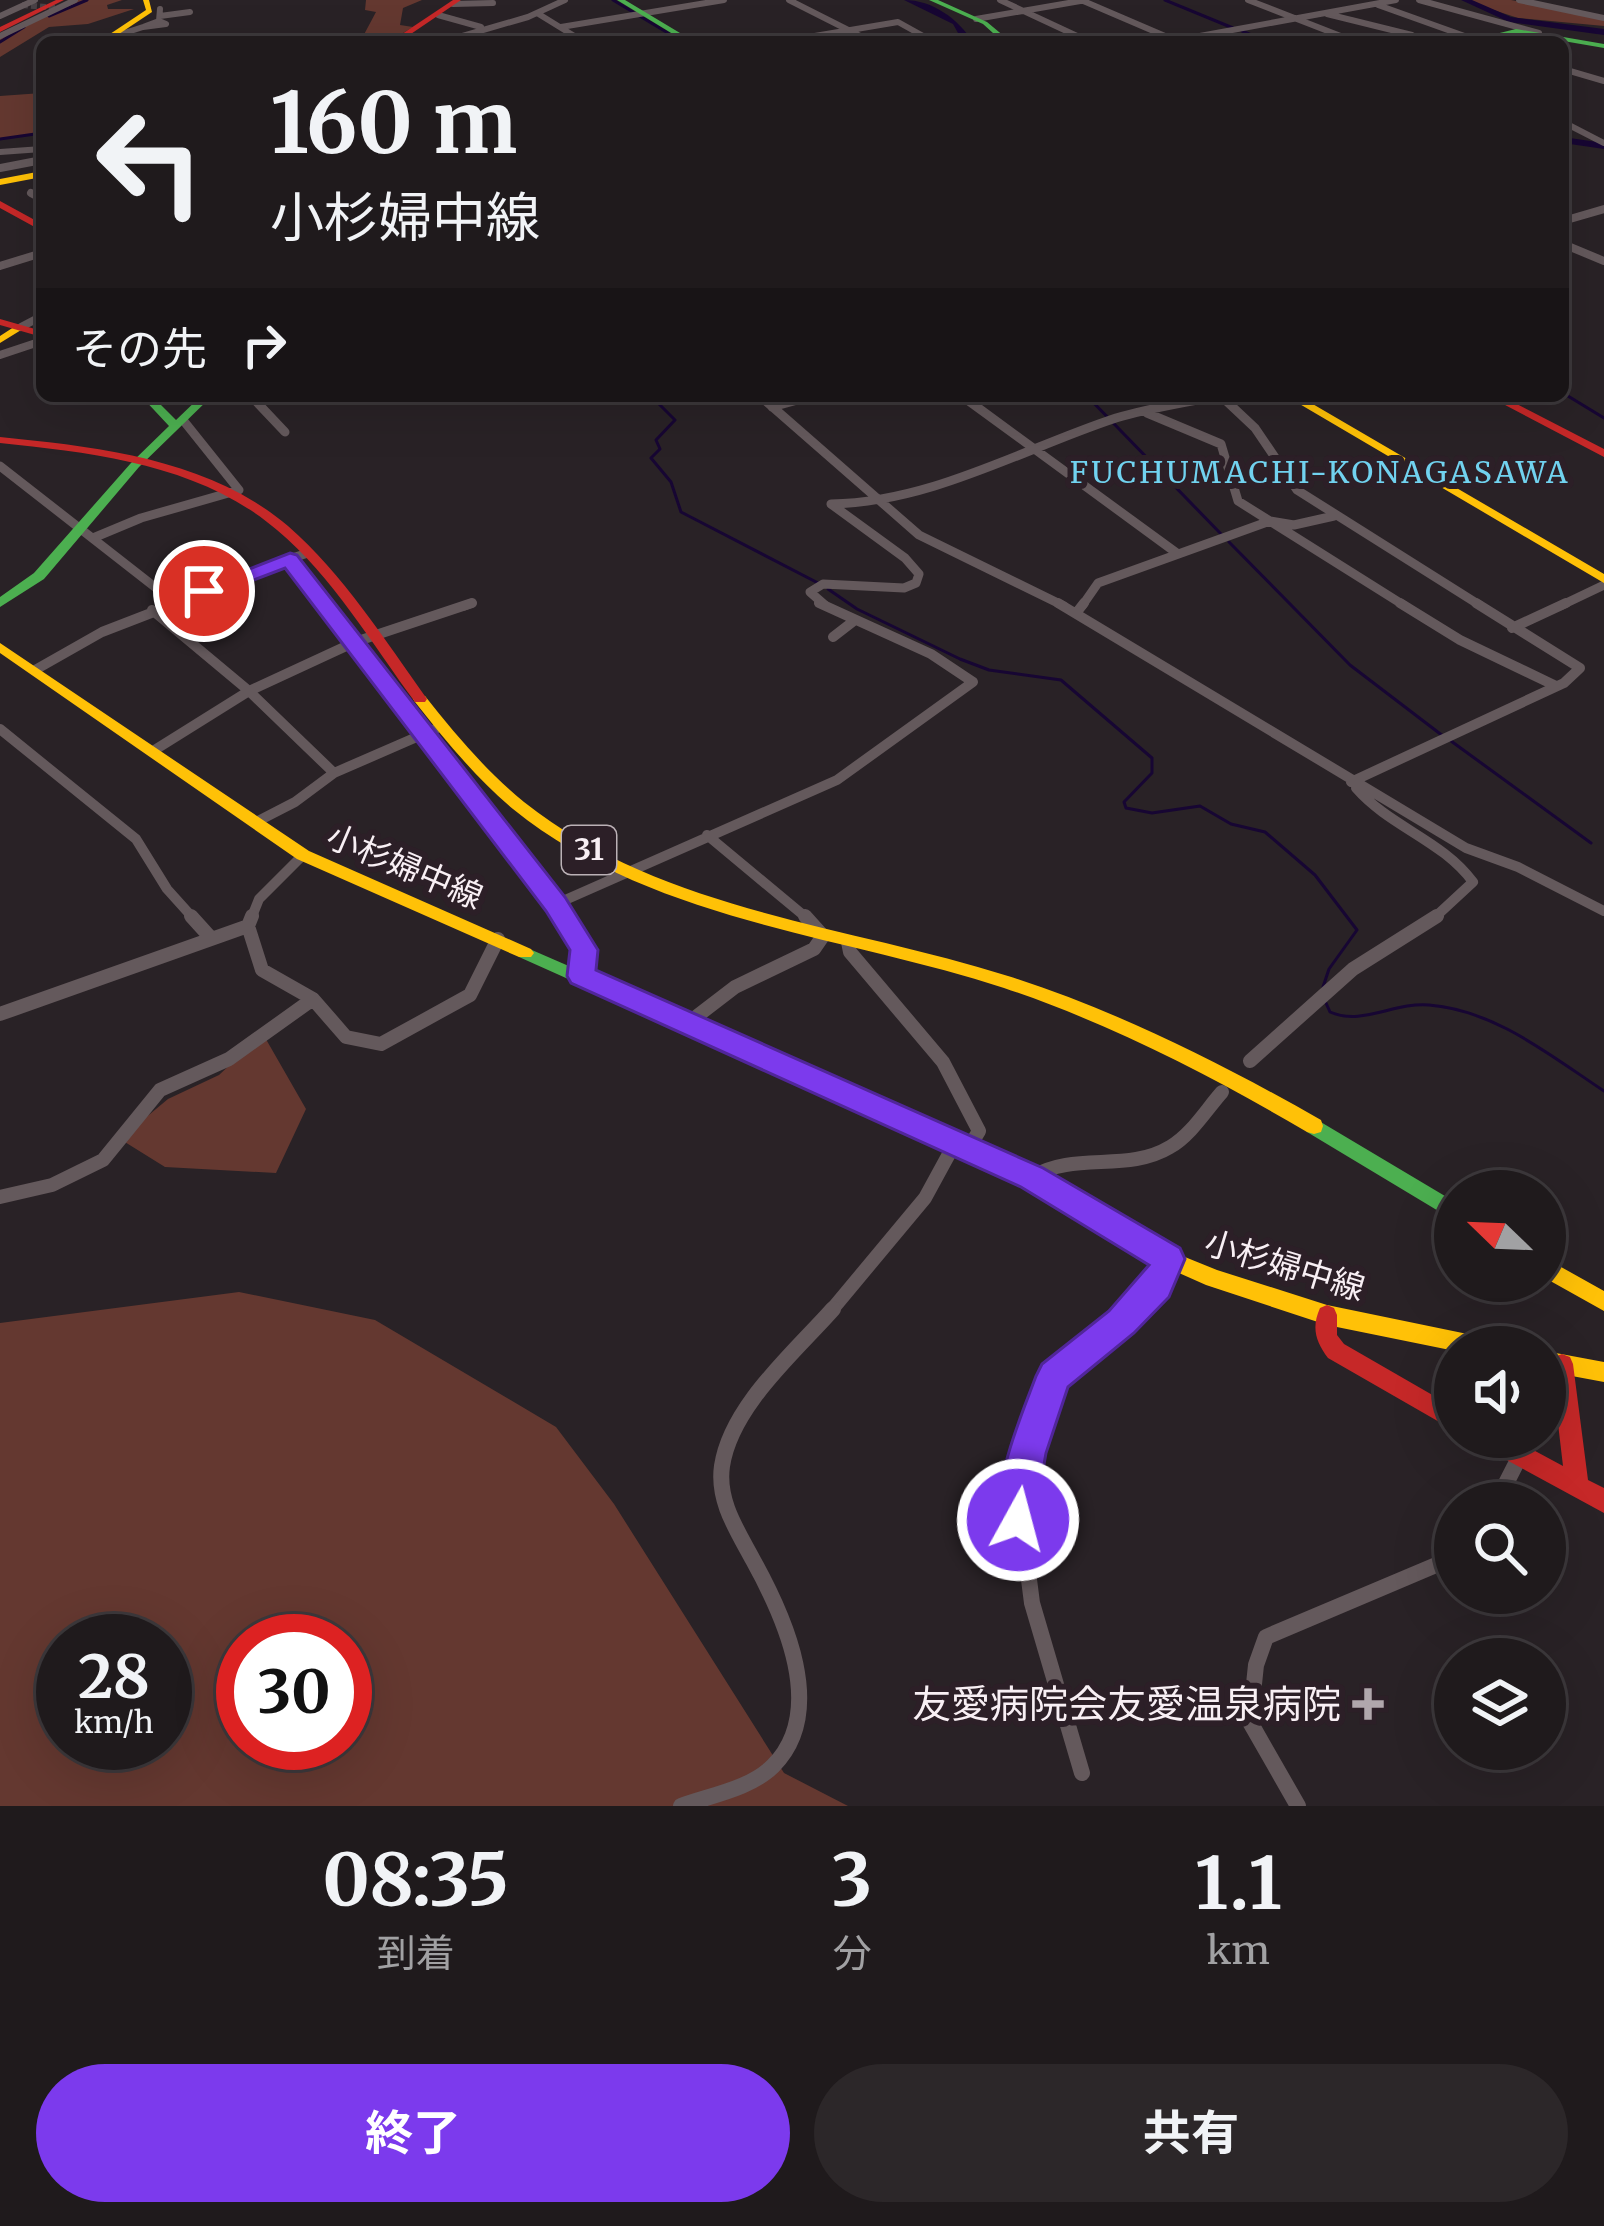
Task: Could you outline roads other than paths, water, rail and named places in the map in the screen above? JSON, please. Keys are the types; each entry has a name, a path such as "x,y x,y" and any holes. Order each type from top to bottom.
{"main road":[{"path":"0,31 57,0"},
{"path":"620,0 681,36"},
{"path":"932,0 976,19 997,36"},
{"path":"405,36 453,9"},
{"path":"110,36 150,11 158,12"},
{"path":"1476,36 1507,31 1543,36"},
{"path":"1569,40 1604,46"},
{"path":"0,182 36,175"},
{"path":"0,204 36,225"},
{"path":"0,322 36,335"},
{"path":"0,340 20,327"},
{"path":"153,402 179,424"},
{"path":"0,603 39,576 86,533 135,464 201,402"},
{"path":"1301,402 1604,582"},
{"path":"1504,402 1604,454"},
{"path":"0,442 135,464"},
{"name":"31","path":"135,464 229,494 264,513 472,765 517,805 627,871 715,907 1054,998 1166,1043 1434,1201"},
{"name":"小杉婦中線","path":"0,647 303,854 1032,1177 1168,1259 1261,1296 1434,1337"},
{"path":"1566,1279 1604,1302"},
{"path":"1327,1315 1326,1337 1336,1351 1434,1408"},
{"path":"1566,1365 1604,1372"},
{"path":"1566,1429 1577,1485"},
{"path":"1524,1458 1604,1501"}],"street":[{"path":"0,16 35,0"},
{"path":"0,31 74,0"},
{"path":"461,36 497,16 537,13 566,0"},
{"path":"561,27 724,0"},
{"path":"790,0 860,36"},
{"path":"1000,0 1078,36"},
{"path":"976,19 1083,0 1163,36"},
{"path":"1248,0 1340,36"},
{"path":"1200,36 1399,0 1434,5"},
{"path":"1419,0 1553,36"},
{"path":"1519,0 1604,18"},
{"path":"453,9 492,2 497,16"},
{"path":"1375,4 1459,36"},
{"path":"453,9 494,34"},
{"path":"1348,9 1406,27 1413,36"},
{"path":"116,36 143,26 158,12 174,19 187,13"},
{"path":"537,13 575,36"},
{"path":"1323,13 1406,36"},
{"path":"814,36 898,22 923,36"},
{"path":"1569,71 1604,81"},
{"path":"1569,125 1604,143"},
{"path":"0,152 36,149"},
{"path":"0,168 36,161"},
{"path":"31,194 36,196"},
{"path":"1569,219 1604,209"},
{"path":"1569,247 1604,262"},
{"path":"0,266 36,255"},
{"path":"20,327 36,319"},
{"path":"0,355 36,340"},
{"path":"257,402 285,432"},
{"path":"767,402 919,535 1077,612 1466,848 1604,911"},
{"path":"772,407 790,402"},
{"path":"970,402 1178,554"},
{"path":"556,904 837,780 973,682 931,654 816,601 811,592 823,584 904,588 916,583 919,574 831,504 877,503 1037,451 1095,426 1191,402"},
{"path":"1226,402 1255,428 1297,490 1580,668 1556,686 1351,782"},
{"path":"1145,412 1221,444 1238,501 1324,559 1372,581 1460,640 1556,686"},
{"path":"86,533 239,490 179,424"},
{"path":"0,466 174,602"},
{"path":"1077,612 1098,583 1270,520 1294,525 1334,516"},
{"path":"35,670 152,610 299,556"},
{"path":"1512,628 1604,582"},
{"path":"153,751 249,691 364,639 472,603"},
{"path":"152,610 249,691 334,773"},
{"path":"833,637 856,620"},
{"path":"364,639 424,735 556,904 584,950 581,976"},
{"path":"256,822 296,802 334,773 442,726"},
{"path":"0,729 6,743 136,839 167,889 209,938"},
{"path":"1250,1061 1353,969 1450,907 1474,881 1450,854 1372,808 1351,782"},
{"path":"688,1023 735,987 814,949 823,936 818,922 771,891 707,835"},
{"path":"303,854 260,898 248,926 262,970 313,999 346,1037 381,1043 470,995 498,939"},
{"path":"0,1014 248,926"},
{"path":"681,1806 754,1778 774,1765 789,1745 798,1717 797,1688 785,1636 765,1581 728,1513 721,1486 722,1461 750,1405 979,1131 974,1110 902,1012 850,952 848,942"},
{"path":"0,1197 52,1185 103,1160 160,1090 229,1059 313,999"},
{"path":"1032,1177 1048,1164 1140,1156 1169,1148 1222,1092"},
{"path":"1082,1774 1066,1708 1032,1615 1018,1520 1027,1453 1054,1376 1133,1310 1156,1286 1168,1259"},
{"path":"1298,1806 1250,1721 1256,1665 1266,1637 1434,1566"}],"waterway":[{"path":"49,16 87,0"},
{"path":"613,0 673,36"},
{"path":"908,0 956,22 964,36"},
{"path":"1165,0 1233,28"},
{"path":"1465,0 1509,19 1604,32"},
{"path":"0,42 24,27"},
{"path":"1242,31 1254,36"},
{"path":"845,32 853,36"},
{"path":"0,139 36,134"},
{"path":"1569,141 1604,146"},
{"path":"1569,397 1604,418"},
{"path":"657,402 675,420 656,440 660,449 651,458 671,482 681,512 820,584"},
{"path":"1093,402 1222,535"},
{"path":"1229,542 1350,665 1443,736"},
{"path":"828,589 857,609 960,659 989,670 1061,680 1152,758 1152,773 1124,802 1126,808 1152,813 1200,806 1231,824 1265,832 1315,875 1357,930 1329,969 1323,987"},
{"path":"1451,741 1591,843"},
{"path":"1326,1003 1330,1012 1342,1016 1429,1005 1477,1016 1521,1037 1604,1091"}],"tunnel":[{"path":"22,5 58,8"}],"place":[{"name":"友愛病院会友愛温泉病院","path":"1368,1704"}],"district":[{"name":"FUCHUMACHI-KONAGASAWA","path":"1320,473"}]}
